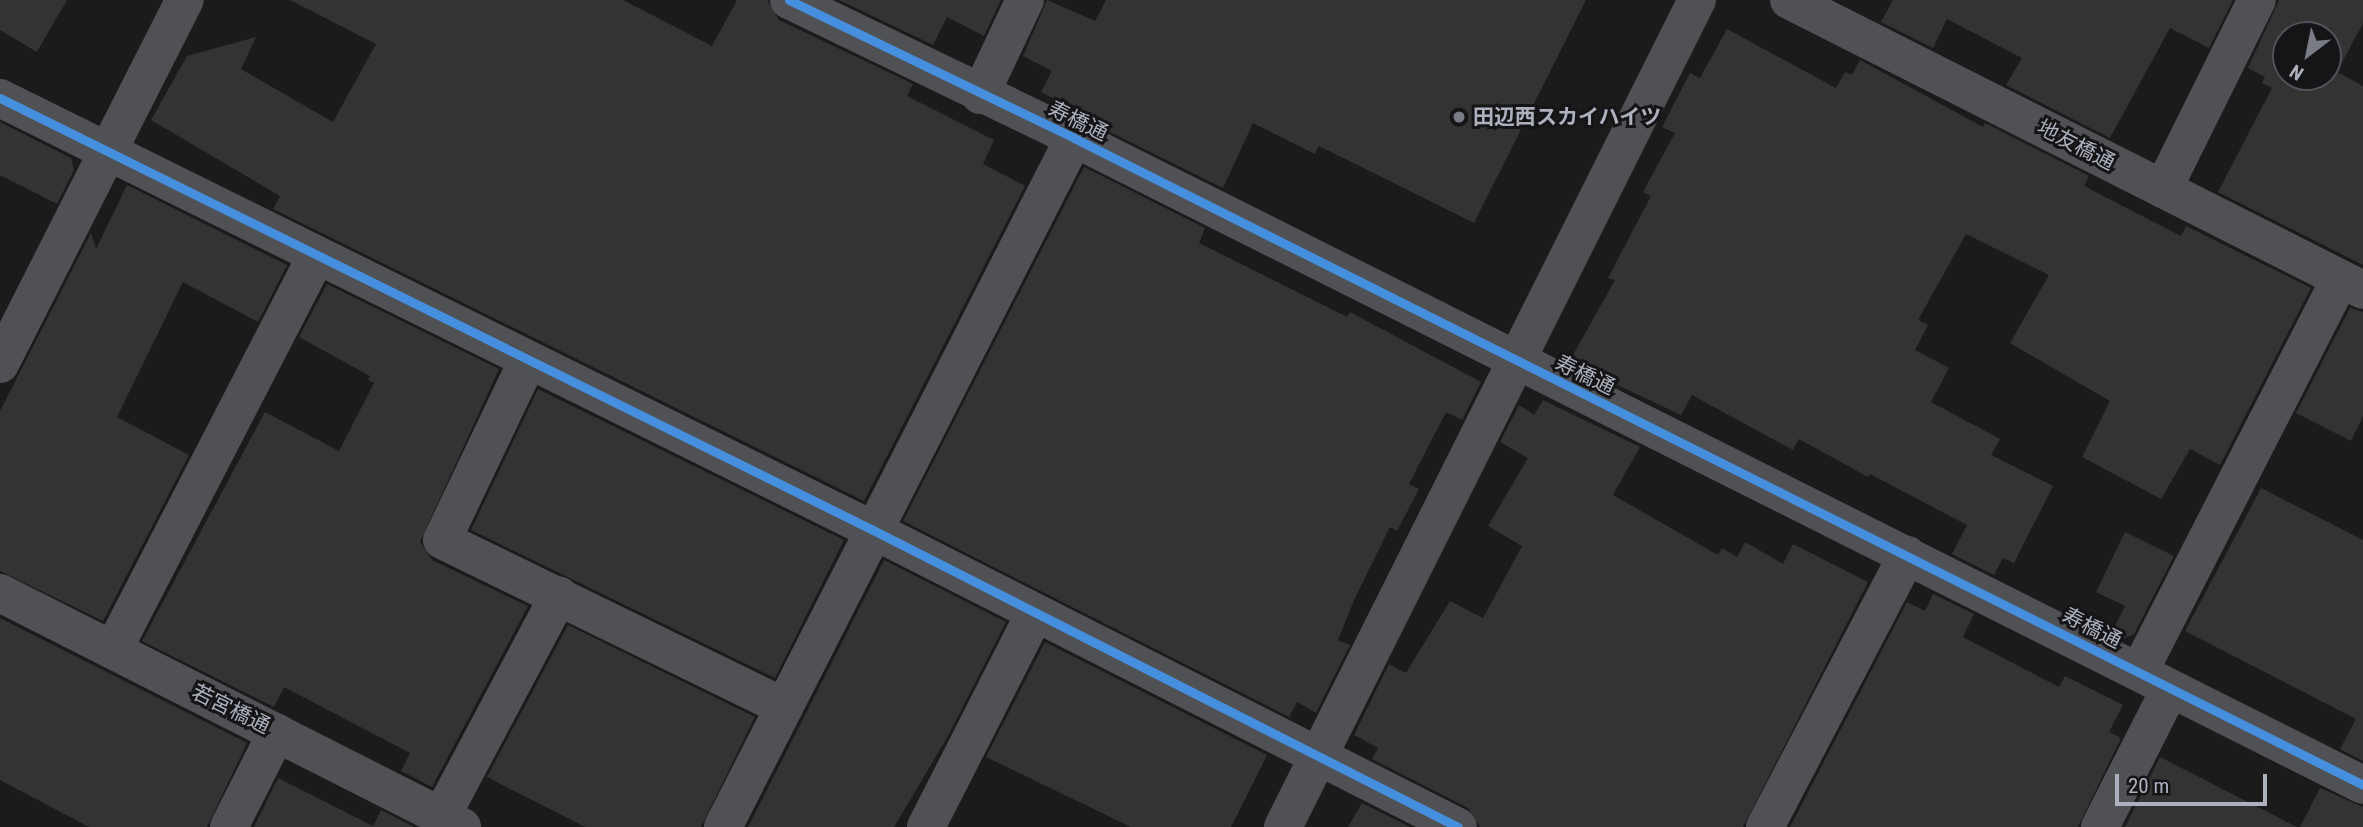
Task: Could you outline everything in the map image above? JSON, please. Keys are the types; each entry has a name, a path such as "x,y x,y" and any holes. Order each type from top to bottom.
{"street":[{"path":"0,364 185,0"},
{"name":"寿橋通","path":"789,0 980,95 1074,138 2363,785"},
{"path":"980,95 1024,0"},
{"path":"1283,827 1513,359 1697,0"},
{"name":"地友橋通","path":"1789,0 2351,285"},
{"path":"2163,189 2257,0"},
{"path":"0,98 316,257 873,530 1458,827"},
{"path":"723,827 1074,138"},
{"path":"113,650 316,257"},
{"path":"2101,827 2155,680 2351,285"},
{"path":"528,360 442,540 785,707"},
{"path":"1765,827 1907,555"},
{"name":"若宮橋通","path":"0,593 452,822"},
{"path":"452,822 559,595"},
{"path":"926,827 1035,613"},
{"path":"229,827 277,732"}],"building":[{"path":"0,0 67,0 37,52 0,30"},
{"path":"290,0 623,0 712,46 737,0 767,0 779,20 913,84 907,96 994,140 983,164 1025,186 864,501 273,209 280,196 151,120 187,56 256,37 241,69 333,122 376,44"},
{"path":"839,0 1001,0 984,36 947,17 933,45"},
{"path":"1047,0 1095,21 1106,0 1586,0 1474,223 1319,146 1315,154 1253,123 1223,188 1102,128 1104,124 1041,92 1052,71 1023,56"},
{"path":"1893,0 2233,0 2209,48 2170,28 2110,138 2006,85 2022,58 1947,19 1933,48 1881,22"},
{"path":"2279,0 2363,0 2363,23 2342,63 2342,21 2272,21 2272,88 2262,83 2265,77 2248,68"},
{"path":"1727,29 1836,88 1845,72 1852,75 1860,60 1983,127 1985,123 2089,176 2084,186 2181,236 2186,226 2311,288 2220,465 2190,449 2161,499 2082,457 2110,401 2010,343 2049,275 1966,234 1918,320 1928,325 1915,350 1949,368 1931,402 2000,439 1991,455 2053,486 2014,563 2003,558 1994,575 1952,554 1967,525 1870,474 1868,477 1799,439 1793,450 1692,395 1681,415 1569,362 1615,280 1608,278 1651,196 1643,192 1675,133 1662,127 1690,73 1700,78"},
{"path":"2342,75 2363,86 2363,265 2218,192 2272,88 2272,91 2342,91"},
{"path":"0,122 71,158 74,170 57,204 0,175"},
{"path":"1084,167 1205,228 1199,243 1347,317 1350,312 1481,382 1462,420 1446,412 1409,484 1419,489 1397,531 1390,527 1354,600 1338,640 1350,645 1316,713 1297,702 1289,717 903,521"},
{"path":"127,185 287,265 258,322 183,282 117,417 189,455 103,621 0,571 0,411 91,233 96,249"},
{"path":"327,284 499,369 420,542 432,560 528,606 432,787 401,771 410,753 284,687 274,707 142,641 265,412 339,451 374,383 368,380 370,376 299,337"},
{"path":"2350,308 2363,312 2363,416 2351,441 2296,413"},
{"path":"538,389 844,540 775,678 471,530"},
{"path":"1543,400 1640,447 1613,495 1718,555 1722,548 1737,557 1745,542 1783,564 1793,544 1868,582 1743,827 1480,827 1468,808 1372,759 1378,748 1354,735 1389,664 1406,673 1450,601 1483,618 1522,546 1488,526 1528,458 1500,442 1519,405 1534,415"},
{"path":"2261,488 2363,540 2363,761 2340,749 2356,719 2185,631"},
{"path":"2125,532 2174,556 2134,634 2122,639 2111,634 2125,606 2096,592"},
{"path":"884,560 1006,622 948,736 894,827 748,827"},
{"path":"1933,594 1974,614 1963,637 2059,687 2065,676 2123,705 2109,732 2121,738 2078,827 1790,827 1907,602 1925,611"},
{"path":"0,618 247,743 207,827 89,827 0,780"},
{"path":"568,625 755,717 701,827 585,827 487,777"},
{"path":"1045,642 1267,755 1231,827 1131,827 986,757"},
{"path":"2160,757 2297,827 2125,827"},
{"path":"278,778 373,826 381,810 414,827 254,827"},
{"path":"2320,788 2363,807 2363,827 2300,827"},
{"path":"1362,803 1410,827 1348,827"}],"cycle path":[{"path":"789,0 1074,138 2363,785"},
{"path":"0,98 873,530 1458,827"}],"place":[{"name":"田辺西スカイハイツ","path":"1459,117"}]}
